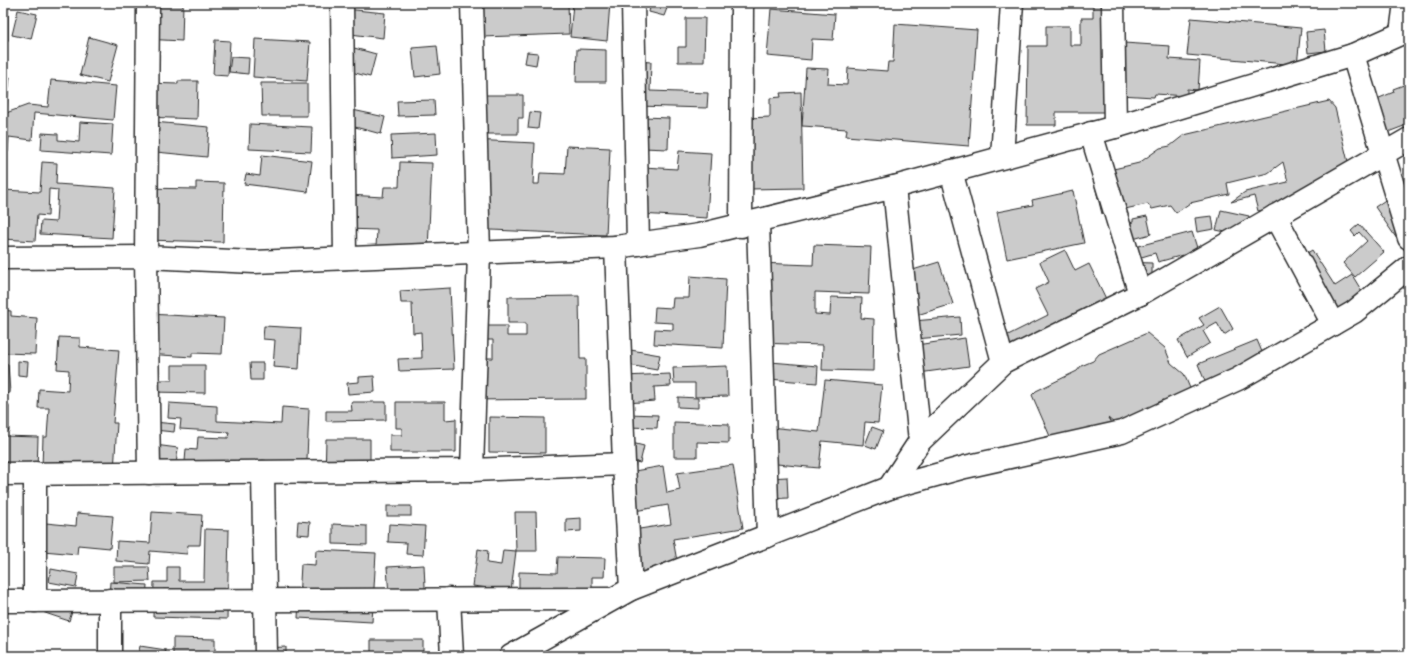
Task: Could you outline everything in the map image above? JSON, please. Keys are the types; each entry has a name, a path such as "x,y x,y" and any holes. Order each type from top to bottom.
{"street":[{"path":"148,3 146,258 149,473"},
{"path":"342,3 346,258"},
{"path":"472,3 479,253 472,470"},
{"path":"633,3 638,244"},
{"path":"742,3 749,224 768,536"},
{"path":"1002,157 1012,3"},
{"path":"1113,3 1115,127"},
{"path":"3,258 146,258 254,262 616,247 699,235 749,224 894,187 1115,127 1353,55 1405,32 1405,3"},
{"path":"1353,55 1409,238"},
{"path":"1091,133 1140,294"},
{"path":"889,488 920,441 1003,362 1140,294 1409,140"},
{"path":"951,171 1003,362"},
{"path":"894,187 920,441"},
{"path":"1275,216 1333,324"},
{"path":"616,247 624,464 622,594"},
{"path":"511,656 622,594 889,488 965,467 1122,432 1238,379 1354,312 1409,267"},
{"path":"3,474 472,470 624,464"},
{"path":"263,472 266,656"},
{"path":"35,474 35,601"},
{"path":"3,601 449,599 622,594"},
{"path":"449,599 452,656"},
{"path":"110,600 110,656"}],"building":[{"path":"3,3 8,3 8,40 3,40"},
{"path":"481,3 568,3 569,34 482,37"},
{"path":"573,3 610,3 607,41 570,37"},
{"path":"651,3 669,3 664,16 649,12"},
{"path":"1093,3 1108,3 1108,112 1056,112 1056,125 1027,125 1028,46 1046,46 1046,26 1070,26 1070,45 1081,45 1081,18 1093,18"},
{"path":"1155,3 1188,3 1188,7"},
{"path":"145,4 183,4 182,41 144,39"},
{"path":"345,9 385,13 383,38 342,33"},
{"path":"771,9 835,14 833,40 812,39 811,60 767,56"},
{"path":"18,10 37,14 31,39 12,35"},
{"path":"686,18 705,18 704,62 678,62 678,47 686,47"},
{"path":"1191,18 1301,28 1297,65 1187,55"},
{"path":"895,24 977,30 969,146 846,136 847,129 802,126 806,68 829,69 828,84 847,85 848,68 887,71 888,62 893,62"},
{"path":"1324,30 1326,51 1308,53 1306,32"},
{"path":"89,37 118,45 108,82 80,75"},
{"path":"255,39 310,42 307,81 253,77"},
{"path":"215,40 230,41 228,76 213,75"},
{"path":"1124,43 1170,46 1169,59 1200,61 1198,90 1187,89 1187,96 1155,94 1154,97 1120,95"},
{"path":"347,46 376,54 370,77 340,69"},
{"path":"437,46 440,74 415,77 412,48"},
{"path":"577,49 606,50 606,82 576,82"},
{"path":"527,52 538,53 536,65 525,63"},
{"path":"231,57 249,58 248,74 229,72"},
{"path":"638,61 651,62 650,91 708,93 707,108 637,106"},
{"path":"10,77 6,113 28,105 48,107 51,80 116,86 113,120 34,113 32,140 9,137 8,152 3,152 3,79"},
{"path":"178,81 198,81 197,119 145,117 146,83 178,84"},
{"path":"261,83 307,83 307,116 262,116"},
{"path":"1409,83 1409,124 1370,139 1357,107 1394,92 1393,89"},
{"path":"801,92 803,188 749,189 747,118 770,117 770,98 781,97 780,93"},
{"path":"468,95 523,95 523,118 518,118 518,134 468,134"},
{"path":"434,100 435,115 398,116 397,101"},
{"path":"1329,101 1335,108 1349,166 1280,206 1258,211 1254,196 1231,202 1245,192 1288,182 1283,162 1268,173 1227,183 1229,194 1190,203 1176,213 1170,205 1152,209 1148,204 1102,214 1093,178 1101,172 1139,163 1160,148 1170,146 1184,135"},
{"path":"348,109 385,117 381,134 344,124"},
{"path":"530,112 540,113 538,129 528,128"},
{"path":"644,117 669,118 668,149 643,148"},
{"path":"142,121 209,127 207,157 156,152"},
{"path":"80,122 113,124 111,155 41,150 42,133 58,134 58,140 79,142"},
{"path":"250,124 312,127 311,152 249,149"},
{"path":"436,133 437,155 392,158 391,135"},
{"path":"472,140 535,143 533,184 539,184 540,173 565,174 567,146 610,148 606,235 468,229"},
{"path":"679,151 711,153 707,218 640,214 643,167 677,169"},
{"path":"262,155 312,161 308,192 244,184 246,174 260,176"},
{"path":"42,162 57,163 56,184 115,188 112,238 40,234 41,221 56,222 58,190 49,189 48,216 37,215 35,241 3,239 3,190 40,192"},
{"path":"400,162 432,163 428,250 376,247 377,230 346,229 348,195 383,197 384,187 399,187"},
{"path":"196,182 224,183 223,242 143,240 144,188 196,189"},
{"path":"1409,184 1409,254 1408,255 1375,207"},
{"path":"1073,191 1084,243 1007,259 997,212 1033,205 1032,200"},
{"path":"1221,210 1249,216 1245,236 1216,230"},
{"path":"1147,216 1151,234 1122,242 1119,226 1133,222 1133,219"},
{"path":"1212,216 1214,229 1197,232 1195,218"},
{"path":"1359,224 1384,252 1355,277 1343,263 1367,241 1359,232 1355,236 1351,231"},
{"path":"1192,232 1198,251 1158,262 1155,253 1118,264 1115,252"},
{"path":"814,245 871,247 869,294 815,292 815,314 830,315 831,297 862,298 861,318 874,319 873,371 822,370 823,345 756,343 757,263 813,265"},
{"path":"1065,250 1075,271 1089,264 1111,309 1000,364 990,344 1048,315 1035,289 1049,282 1040,262"},
{"path":"1312,250 1335,286 1352,275 1366,298 1322,325 1301,292 1305,290 1301,257"},
{"path":"939,262 953,304 917,315 903,273"},
{"path":"1123,262 1152,263 1152,280 1122,279"},
{"path":"690,276 726,279 723,348 654,344 655,329 673,330 673,323 654,322 655,307 672,308 673,298 689,298"},
{"path":"450,288 454,369 399,371 398,359 422,358 421,332 413,333 412,303 401,303 400,291"},
{"path":"579,296 580,359 586,359 586,399 466,400 467,358 493,358 493,340 479,340 479,326 507,326 507,336 526,336 526,323 508,323 508,297"},
{"path":"1220,306 1233,329 1224,335 1217,323 1203,331 1210,343 1187,357 1178,340 1204,325 1199,318"},
{"path":"3,310 11,311 11,316 37,318 35,354 3,353"},
{"path":"149,314 224,318 222,354 192,353 192,357 146,354"},
{"path":"960,317 961,335 915,339 913,321"},
{"path":"264,326 301,328 299,369 273,367 275,340 263,339"},
{"path":"1147,333 1165,348 1171,363 1184,374 1192,393 1121,429 1108,418 1111,423 1073,446 1064,457 1056,450 1032,395 1036,391 1077,371 1081,366 1093,361 1099,354"},
{"path":"59,337 80,338 80,347 119,350 113,423 117,423 114,471 42,467 43,437 47,437 49,408 38,408 39,389 68,391 69,370 57,369"},
{"path":"965,338 969,366 919,373 916,345"},
{"path":"1257,340 1265,359 1206,384 1198,364"},
{"path":"625,349 660,355 657,370 623,364"},
{"path":"18,361 28,362 27,376 18,375"},
{"path":"759,361 818,366 817,383 757,378"},
{"path":"250,363 263,363 263,380 251,380"},
{"path":"3,364 8,364 10,393 3,394"},
{"path":"172,365 205,365 205,393 151,392 151,380 172,380"},
{"path":"727,366 728,396 695,397 695,383 674,383 673,368"},
{"path":"670,374 671,386 654,387 655,401 626,403 624,376"},
{"path":"374,376 375,392 348,394 347,383 359,382 359,377"},
{"path":"825,380 882,385 878,423 865,422 863,445 822,441 819,468 766,463 769,427 819,432"},
{"path":"678,397 698,398 698,408 678,407"},
{"path":"351,402 386,402 386,420 326,421 326,411 352,411"},
{"path":"396,402 445,402 445,420 456,419 456,452 390,452 390,435 402,435 402,428 396,428"},
{"path":"169,403 217,406 217,421 281,424 282,407 309,409 306,484 197,477 184,474 186,449 197,450 198,437 228,438 229,432 180,429 181,419 168,418"},
{"path":"3,406 9,406 9,431 3,431"},
{"path":"628,414 658,415 657,428 628,427"},
{"path":"489,417 545,418 545,453 489,452"},
{"path":"154,422 175,424 174,432 154,430"},
{"path":"674,422 729,424 729,443 697,442 697,457 674,457"},
{"path":"872,427 883,431 876,449 865,445"},
{"path":"3,436 38,437 37,472 3,471"},
{"path":"326,439 370,439 370,472 325,479"},
{"path":"624,441 644,446 640,463 620,458"},
{"path":"147,444 178,448 174,482"},
{"path":"733,465 743,528 673,539 678,567 631,574 627,531 671,524 668,505 629,512 623,473 663,466 667,493 680,490 677,473"},
{"path":"787,477 788,498 768,499 768,478"},
{"path":"387,506 411,506 411,516 387,516"},
{"path":"152,512 202,515 200,545 188,545 187,554 150,551 149,564 116,561 117,541 150,543"},
{"path":"515,512 536,512 537,551 516,551"},
{"path":"77,513 113,516 110,548 78,545 77,554 43,551 46,523 76,526"},
{"path":"581,518 581,531 566,532 566,519"},
{"path":"298,521 310,522 309,535 297,534"},
{"path":"333,524 367,526 367,545 333,544"},
{"path":"389,524 425,526 423,555 406,554 407,543 388,542"},
{"path":"205,529 229,530 227,619 153,617 154,582 167,582 167,567 179,567 179,581 204,581"},
{"path":"478,549 488,551 487,563 501,565 503,550 516,551 511,591 473,586"},
{"path":"316,550 376,553 372,622 298,618 301,564 315,565"},
{"path":"558,557 605,558 604,577 592,577 592,604 519,603 519,572 557,573"},
{"path":"424,565 426,608 390,610 387,567"},
{"path":"114,567 149,567 150,581 114,582"},
{"path":"51,569 78,574 76,587 49,582"},
{"path":"110,582 147,585 146,600 109,597"},
{"path":"75,603 69,621 42,612"},
{"path":"173,638 215,639 215,656 173,656"},
{"path":"371,640 423,640 423,656 371,656"},
{"path":"140,646 166,650 165,656 138,656"},
{"path":"286,647 286,656 262,656 262,648"}]}
